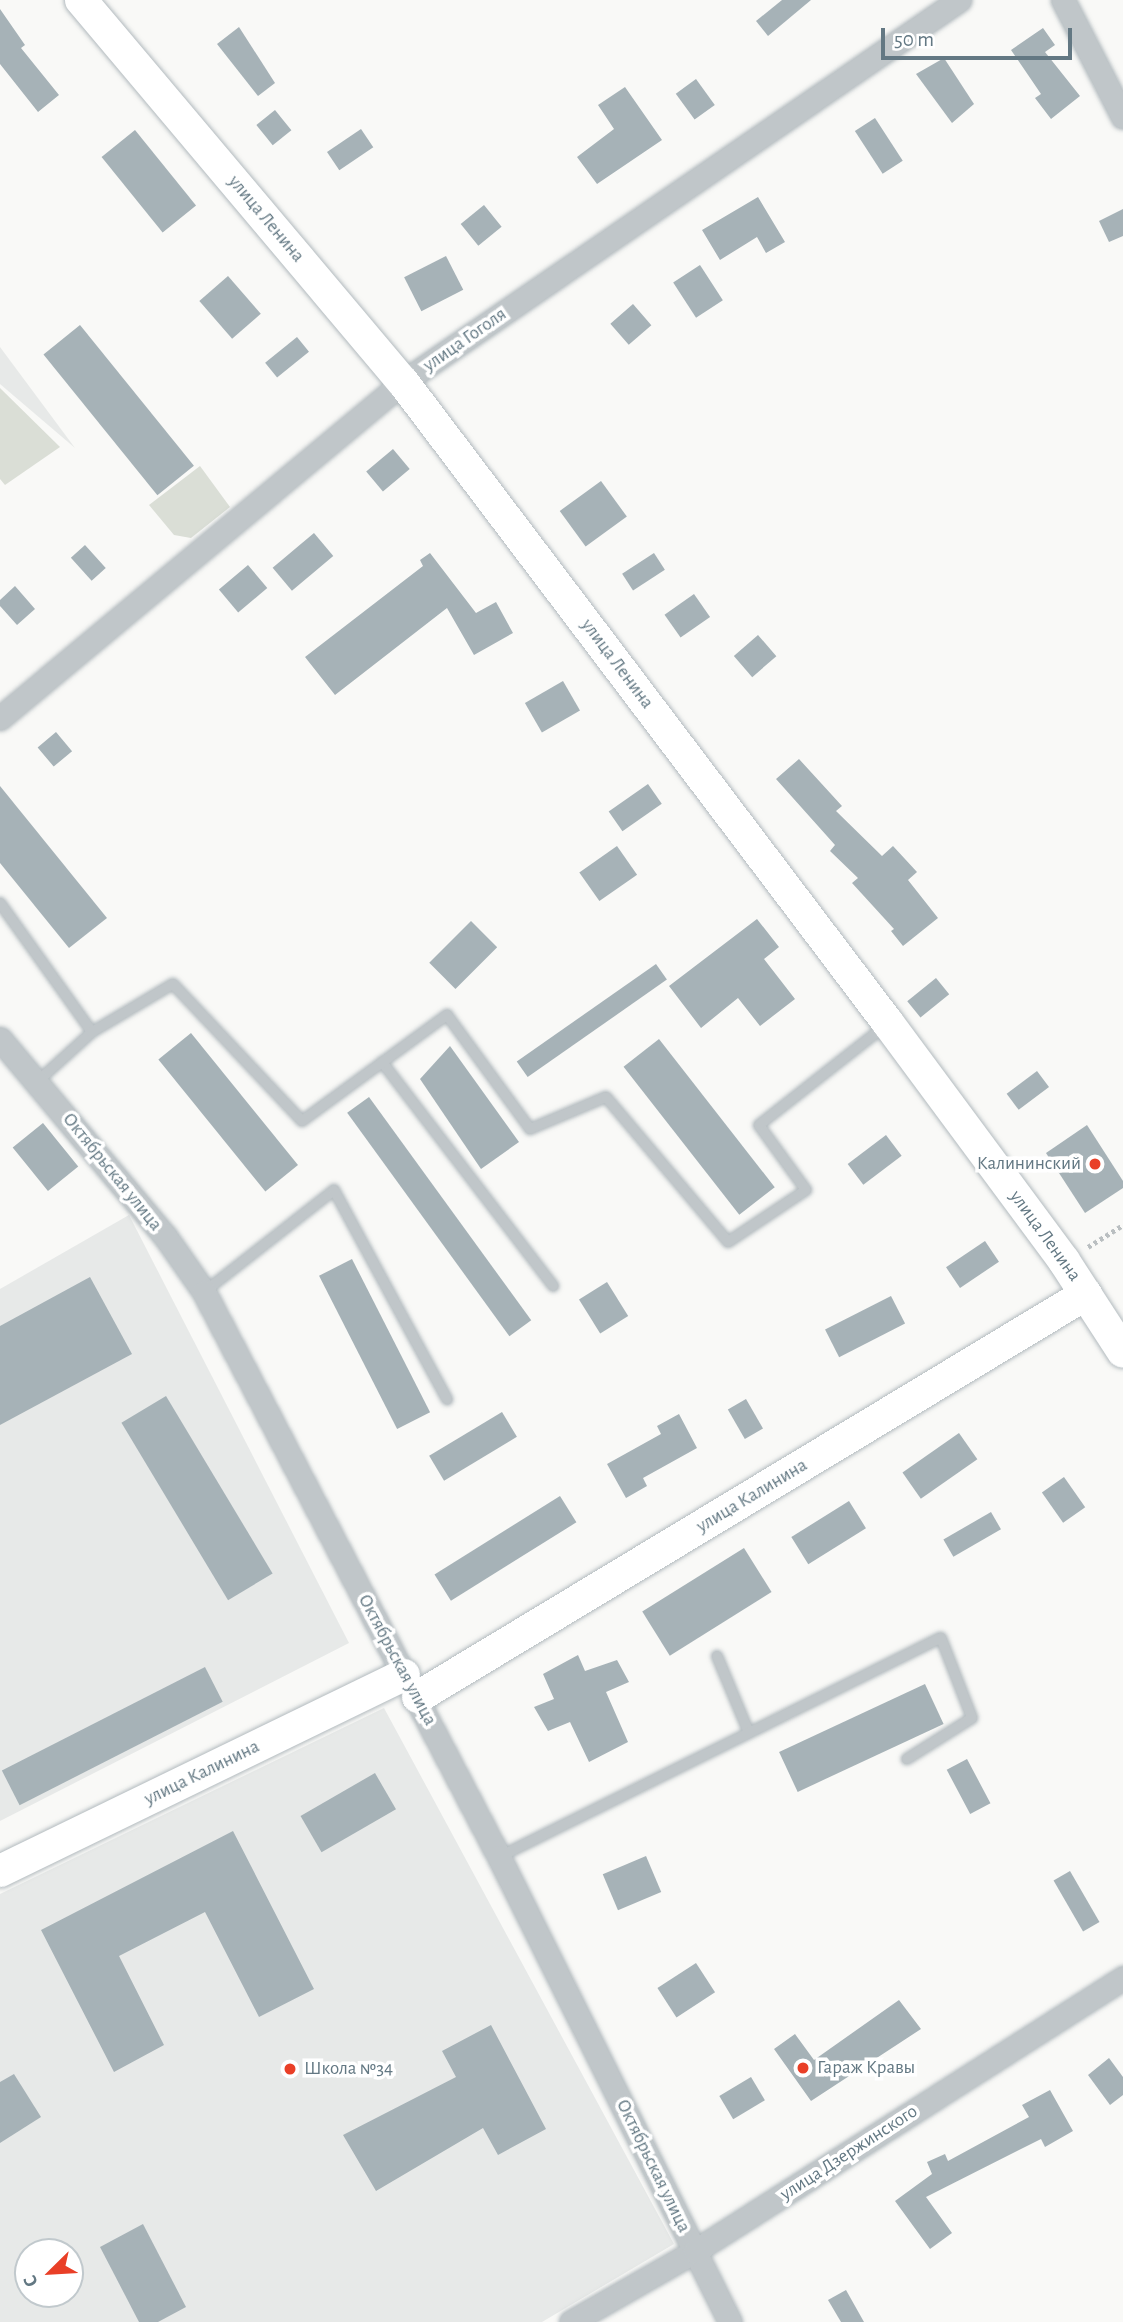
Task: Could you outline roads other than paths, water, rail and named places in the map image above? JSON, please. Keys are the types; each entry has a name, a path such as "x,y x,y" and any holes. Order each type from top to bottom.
{"street":[{"name":"улица Ленина","path":"81,0 403,382 888,1023 1064,1261 1123,1352"},
{"name":"улица Гоголя","path":"0,718 403,382 959,0"},
{"path":"1063,0 1123,117"},
{"name":"Октябрьская улица","path":"0,1039 38,1081 165,1236 204,1292 499,1857 730,2322"},
{"name":"улица Калинина","path":"0,1871 411,1686 1086,1294"},
{"name":"улица Дзержинского","path":"571,2322 695,2251 1123,1978"}],"lane":[{"path":"0,903 92,1032"},
{"path":"38,1081 92,1032 173,984 302,1121 447,1015 530,1129 606,1097 728,1242 806,1190 759,1125 888,1023"},
{"path":"382,1062 553,1286"},
{"path":"204,1292 334,1190 447,1399"},
{"path":"499,1857 941,1638 972,1718 906,1759"},
{"path":"717,1656 749,1734"}],"place":[{"name":"Калининский","path":"1095,1164"},
{"name":"Гараж Кравы","path":"803,2068"},
{"name":"Школа №34","path":"290,2069"}]}
